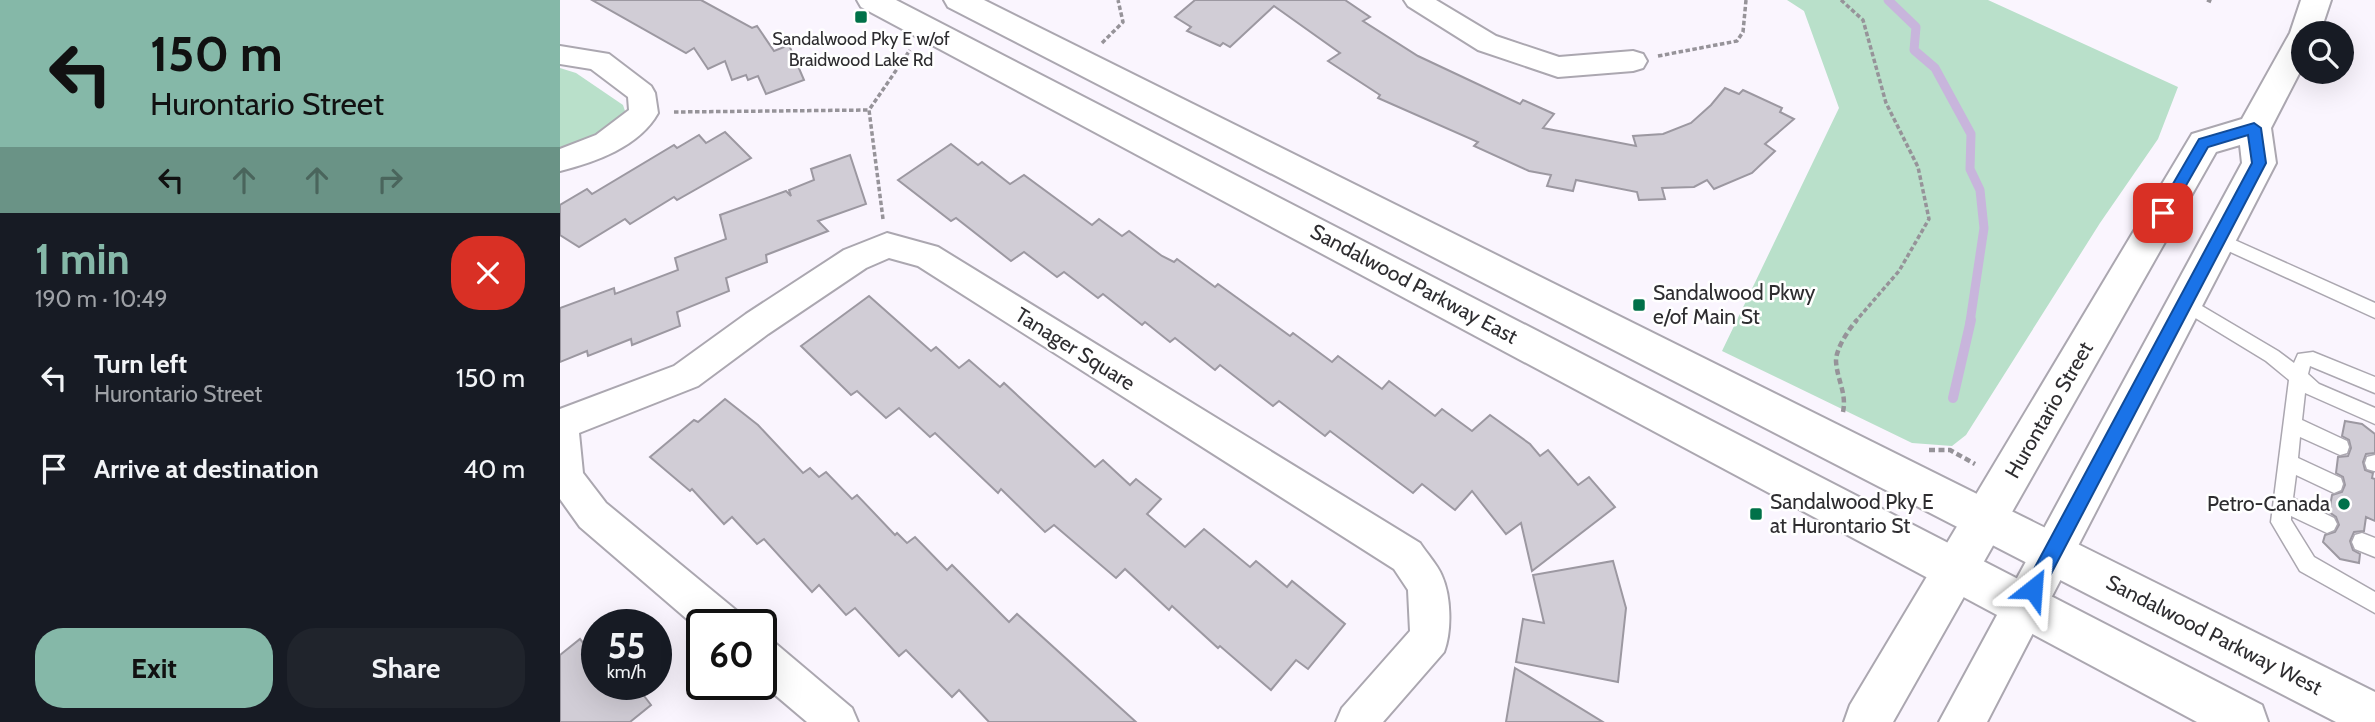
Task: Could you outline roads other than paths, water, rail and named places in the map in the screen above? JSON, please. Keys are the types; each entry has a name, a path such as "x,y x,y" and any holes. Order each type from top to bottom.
{"main road":[{"name":"Sandalwood Parkway East","path":"872,0 2024,606"},
{"path":"958,0 1985,520"},
{"path":"2309,21 2316,0"},
{"path":"1962,722 2259,163 2254,128 2291,59"},
{"name":"Hurontario Street","path":"1867,722 2204,143 2254,128"},
{"name":"Sandalwood Parkway West","path":"1985,520 2375,717"},
{"path":"2024,606 2245,722"}],"street":[{"path":"1417,0 1487,43 1558,68 1633,61"},
{"path":"560,54 599,61 641,93 644,113 626,132 578,156 560,160"},
{"name":"Tanager Square","path":"561,425 686,376 757,324 855,259 887,245 927,256 1407,556 1427,586 1430,638 1356,722"},
{"path":"561,425 566,478 593,515 704,609"},
{"path":"777,671 838,722"}],"lane":[{"path":"2219,239 2375,311"},
{"path":"2186,303 2272,356 2320,393 2375,416"},
{"path":"2375,384 2313,359 2304,359 2298,378 2281,522 2306,564 2375,603"},
{"path":"2292,424 2340,447"},
{"path":"2288,463 2334,484"},
{"path":"2283,503 2327,524"}],"waterway":[{"path":"1888,0 1916,27 1914,50 1935,68 1971,134 1970,169 1980,190 1984,228 1970,322"},
{"path":"1953,398 1971,320"}],"place":[{"name":"Sandalwood Pky E w/of Braidwood Lake Rd","path":"861,17"},
{"name":"Sandalwood Pkwy e/of Main St","path":"1639,305"},
{"name":"Petro-Canada","path":"2344,504"},
{"name":"Sandalwood Pky E at Hurontario St","path":"1756,514"}]}
